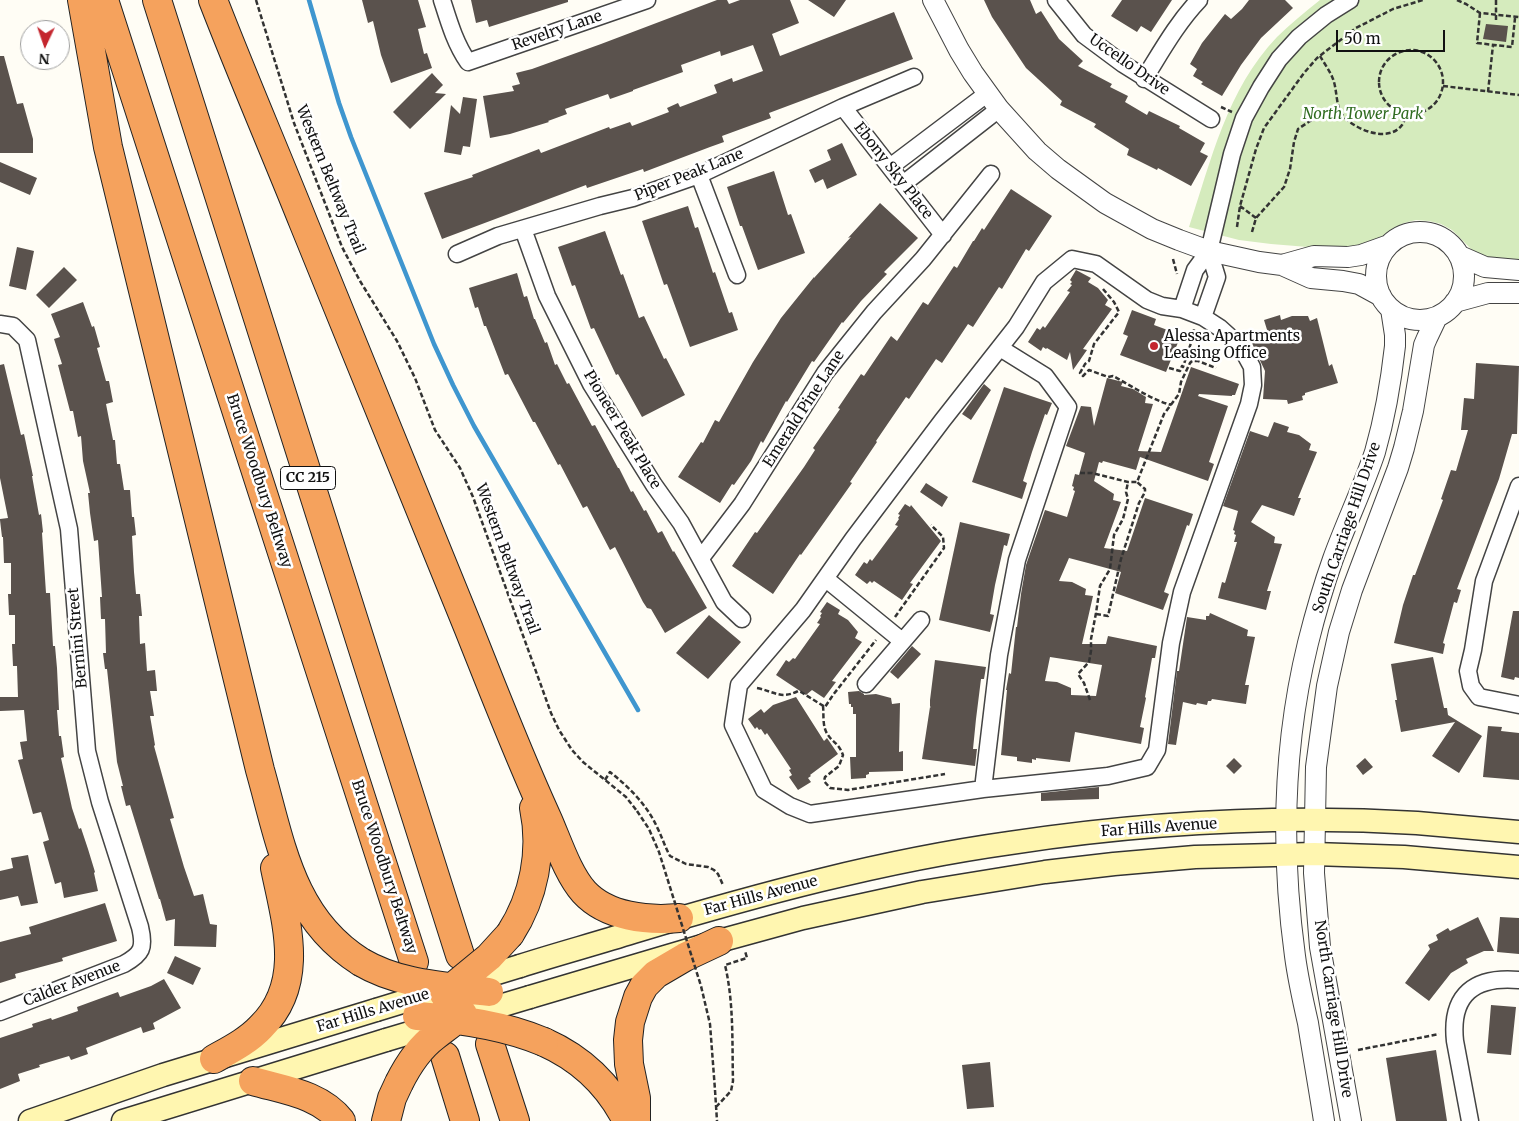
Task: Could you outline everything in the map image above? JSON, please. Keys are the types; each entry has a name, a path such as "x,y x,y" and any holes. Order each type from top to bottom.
{"highway":[{"path":"82,0 108,148 260,770 288,867 300,895 325,933 346,952 378,972 394,978 530,997"},
{"name":"Bruce Woodbury Beltway","path":"104,0 414,962"},
{"name":"CC 215","path":"157,0 460,955"},
{"path":"213,0 414,490 518,754 569,868 583,890 600,905 617,912 657,918 680,918"},
{"path":"386,1040 489,957 510,934 526,903 535,869 538,847 537,825 533,801 518,754"},
{"path":"214,1059 245,1041 261,1028 273,1013 280,1000 288,974 290,951 288,934 272,853 260,770"},
{"path":"636,1121 636,1098 629,1064 628,1040 630,1022 644,986 656,974 676,961 732,945"},
{"path":"386,1121 392,1098 411,1063 424,1047 434,1036 458,1019 520,966"},
{"path":"376,1010 458,1019 507,1030 544,1042 567,1053 590,1071 612,1095 627,1121"},
{"path":"490,1044 515,1121"},
{"path":"445,1056 465,1121"},
{"path":"253,1081 316,1100 329,1108 341,1121"}],"main road":[{"name":"Far Hills Avenue","path":"30,1121 112,1091 214,1059 680,918 843,874 923,857 1008,843 1169,826 1286,838 1314,837 1416,823 1519,832"},
{"name":"Far Hills Avenue","path":"123,1121 530,997 732,945 776,925 881,900 1003,878 1090,866 1177,858 1286,838 1314,837 1404,857 1519,867"}],"street":[{"name":"Revelry Lane","path":"442,0 453,35 468,62 647,0"},
{"path":"933,0 959,50 994,101 1037,151 1104,203 1152,229 1208,251 1282,265 1311,278 1359,284 1386,302 1401,315 1411,319 1422,320 1437,316 1448,310 1456,302 1463,288 1464,277 1460,256 1440,236 1430,233 1419,232 1398,238 1382,254 1377,270 1378,286 1386,302"},
{"name":"Uccello Drive","path":"1056,0 1084,35 1144,79 1211,119"},
{"path":"1144,79 1170,38 1199,0"},
{"path":"1182,309 1195,270 1208,251 1232,154 1244,118 1279,59 1299,37 1326,15 1350,0"},
{"name":"Piper Peak Lane","path":"456,254 498,236 633,198 699,175 843,107 914,77"},
{"path":"890,167 994,101"},
{"path":"903,184 994,101"},
{"name":"Ebony Sky Place","path":"843,107 943,235"},
{"name":"Emerald Pine Lane","path":"701,558 742,504 825,373 874,312 943,235 991,174"},
{"path":"699,175 737,275"},
{"name":"Pioneer Peak Place","path":"523,229 547,296 591,384 654,485 681,523 724,602 742,619"},
{"path":"1282,265 1314,256 1348,258 1389,245"},
{"path":"1198,321 1217,277 1208,251"},
{"path":"1460,256 1485,267 1519,270"},
{"path":"1072,259 1096,264 1147,300 1162,306 1182,309 1198,321 1220,328 1240,347 1252,368 1253,385 1249,404 1182,592 1171,643 1157,750 1148,767 1108,776 983,789 810,814 790,806 764,790 733,725 739,685 826,580 853,539 942,420 1016,327 1044,282 1072,259"},
{"path":"1456,302 1488,293 1519,294"},
{"name":"South Carriage Hill Drive","path":"1286,838 1292,736 1308,645 1333,559 1368,472 1385,414 1396,346 1396,335 1386,302"},
{"name":"South Carriage Hill Drive","path":"1314,837 1316,767 1323,706 1332,660 1352,590 1404,448 1413,411 1424,346 1437,316"},
{"name":"Bernini Street","path":"7,325 27,340 69,529 87,751 100,802 140,927 142,941 140,952"},
{"path":"983,789 1000,655 1017,560 1068,407 1045,376 1000,348"},
{"path":"1519,486 1511,527 1484,580 1468,671 1471,686 1479,697 1519,705"},
{"path":"826,580 902,641"},
{"path":"866,684 921,620"},
{"name":"North Carriage Hill Drive","path":"1314,837 1315,892 1322,962 1351,1121"},
{"name":"North Carriage Hill Drive","path":"1286,838 1297,974 1308,1024 1324,1121"},
{"name":"Calder Avenue","path":"0,1012 117,968 140,952"},
{"path":"1470,1121 1454,1031 1456,1013 1464,996 1471,989 1497,979 1519,980"}],"path":[{"name":"Western Beltway Trail","path":"256,0 294,123 342,247 397,341 415,378 433,425 460,468 473,497 551,713 559,730 572,750 583,762 626,797 649,829 660,852 701,986 710,1024 717,1121"},
{"path":"1237,227 1240,206 1264,128 1304,73 1320,56 1356,28 1393,9 1423,0"},
{"path":"1457,0 1480,13 1517,18 1512,47 1477,43 1480,13"},
{"path":"1496,0 1496,20"},
{"path":"1488,92 1493,45"},
{"path":"1416,50 1427,54 1436,61 1444,82 1442,93 1436,103 1428,110 1417,114 1406,114 1396,111 1387,105 1381,97 1378,77 1381,67 1396,53 1416,50"},
{"path":"1320,56 1333,79 1341,112 1357,127 1368,132 1391,134 1402,125 1406,114"},
{"path":"1443,86 1519,95"},
{"path":"1211,119 1220,107 1244,118"},
{"path":"1252,232 1256,218 1284,186 1290,169 1298,129 1310,121 1341,112"},
{"path":"1240,206 1256,218"},
{"path":"1173,259 1177,277"},
{"path":"1103,289 1114,302 1119,312 1094,344 1089,361 1080,373 1083,376 1090,370 1108,377 1113,376 1155,400 1171,405"},
{"path":"1169,368 1180,371 1194,337 1198,321"},
{"path":"1137,482 1164,414 1179,394 1181,382 1188,365 1192,361 1198,361 1216,368"},
{"path":"1080,473 1092,473 1128,482 1137,482 1145,489 1138,503 1121,559 1108,616 1096,614"},
{"path":"1090,700 1084,682 1078,674 1089,662 1100,586 1110,569 1114,535 1128,499 1126,492 1128,482"},
{"path":"892,621 944,548 943,537 931,525"},
{"path":"823,706 826,707 833,695 880,635"},
{"path":"756,688 778,696 793,694 798,691 823,706"},
{"path":"823,706 824,729 828,736 839,745 843,755 839,766 825,777 824,781 830,788 848,790 945,774"},
{"path":"605,780 610,772 637,797 657,827 670,856 686,864 708,867 714,870 723,885"},
{"path":"716,1107 731,1091 734,1081 731,999 725,965 747,958 732,945"},
{"path":"1358,1050 1440,1034"}],"green space":[{"name":"North Tower Park","path":"1320,0 1519,0 1519,263 1496,261 1475,253 1452,230 1441,224 1429,221 1416,220 1404,223 1377,240 1345,250 1239,240 1189,227 1222,127 1245,79 1277,37"}],"building":[{"path":"362,0 418,0 426,27 418,29 424,54 427,53 432,68 391,83 381,55 373,21 368,23"},
{"path":"471,0 568,0 568,2 489,27 487,20 476,23"},
{"path":"717,0 727,0 729,4 740,0 790,0 799,23 772,34 780,56 894,12 913,59 769,113 771,118 722,136 724,142 644,172 643,169 587,188 586,185 442,239 424,193 473,177 472,175 539,149 541,153 609,127 610,129 630,122 632,126 669,112 667,108 678,103 680,107 717,93 714,85 732,78 733,82 763,71 753,45 721,56 720,51 681,65 683,72 633,91 610,99 608,94 565,109 567,114 549,122 490,138 483,96 514,91 512,86 520,84 516,73 601,44"},
{"path":"808,0 846,0 834,17"},
{"path":"984,0 1030,0 1036,14 1041,11 1059,39 1083,61 1078,66 1112,84 1110,87 1128,96 1125,102 1147,115 1149,111 1180,126 1179,128 1205,143 1200,152 1208,156 1191,186 1158,168 1157,170 1127,155 1129,149 1094,127 1096,124 1060,105 1062,101 1026,68 992,17"},
{"path":"1122,0 1172,0 1151,32 1141,26 1137,32 1111,16"},
{"path":"1249,0 1285,0 1293,8 1261,38 1241,65 1222,96 1201,84 1203,82 1193,76 1197,69 1190,64 1202,43 1225,14 1231,19"},
{"path":"1486,24 1508,26 1506,42 1483,39"},
{"path":"0,56 4,56 17,104 23,103 33,139 33,153 0,153"},
{"path":"432,73 443,85 435,93 446,94 410,129 393,112"},
{"path":"463,97 477,99 470,147 463,146 461,155 444,152 451,105 460,114"},
{"path":"842,143 857,175 827,189 823,179 815,183 809,170 831,160 827,150"},
{"path":"0,162 37,178 30,195 0,182"},
{"path":"774,171 788,215 791,214 805,253 758,270 727,187"},
{"path":"1011,189 1052,216 1029,251 1026,249 1002,289 999,287 973,327 968,324 942,363 936,359 909,399 906,397 850,482 852,483 773,594 732,566 804,467 815,450 813,448 861,374 864,376 891,336 897,341 923,302 928,305 954,266 957,268 973,241 982,228 984,230"},
{"path":"880,203 918,238 884,272 887,274 842,322 814,362 812,361 786,401 763,443 761,441 751,461 734,485 732,484 720,503 678,477 701,442 703,443 715,420 719,422 753,362 781,318 814,277"},
{"path":"688,206 695,228 698,227 729,313 732,312 738,330 690,347 667,284 664,285 642,221"},
{"path":"605,231 639,318 644,316 664,359 666,358 685,395 642,417 618,374 616,375 594,328 591,329 575,285 572,286 558,247"},
{"path":"17,247 34,251 26,290 9,286"},
{"path":"64,267 77,280 49,308 36,295"},
{"path":"1076,270 1091,278 1088,282 1098,288 1108,300 1105,305 1112,309 1083,349 1087,350 1073,370 1070,352 1067,360 1047,348 1043,347 1041,351 1028,342 1037,328 1040,330 1043,326 1045,328 1070,292 1067,291 1072,285 1070,280"},
{"path":"517,273 524,297 527,296 534,319 545,343 547,342 555,365 557,364 567,384 569,383 592,426 595,425 631,492 633,491 644,511 646,510 658,533 662,531 707,608 665,633 651,609 647,608 643,602 615,547 610,550 587,506 583,508 560,464 558,465 535,422 533,422 508,374 505,375 478,307 475,308 469,288"},
{"path":"83,302 92,327 94,326 100,347 97,348 106,381 109,381 113,402 106,404 113,440 115,440 117,464 120,464 124,490 130,490 132,517 134,517 136,535 132,536 136,594 140,594 142,616 139,616 140,644 145,643 147,671 155,670 157,691 150,691 154,716 150,716 154,746 174,818 170,819 194,896 203,894 210,924 217,925 216,947 174,946 175,919 166,921 130,805 126,806 121,786 123,786 117,762 107,669 105,669 103,653 106,653 105,619 101,619 100,597 102,597 98,540 94,541 88,493 90,493 83,461 81,436 78,437 73,411 70,411 58,365 62,364 54,339 60,337 51,314"},
{"name":"Alessa Apartments Leasing Office","path":"1132,310 1156,319 1154,325 1181,335 1166,372 1120,355 1128,336 1123,334"},
{"path":"1280,315 1281,320 1292,316 1308,316 1310,321 1317,318 1329,366 1332,364 1338,383 1305,393 1302,396 1303,400 1288,404 1287,400 1263,399 1265,371 1251,341 1268,333 1264,320"},
{"path":"1476,363 1519,366 1517,434 1512,434 1499,479 1457,589 1461,590 1457,603 1454,602 1443,643 1445,644 1443,654 1394,643 1403,605 1413,575 1415,575 1443,500 1441,499 1451,470 1456,471 1468,430 1461,430 1464,398 1474,399"},
{"path":"4,364 21,435 24,434 39,515 41,514 46,593 50,593 53,646 55,646 57,668 59,736 61,736 64,757 61,758 72,808 88,849 98,891 64,898 61,882 55,884 43,842 49,840 41,812 33,814 18,760 23,759 20,742 27,741 24,710 0,711 0,697 18,697 17,666 13,666 12,644 15,644 15,615 9,615 8,594 11,594 11,563 4,563 0,520 8,518 0,478 0,365"},
{"path":"1191,367 1239,384 1235,395 1232,396 1199,394 1198,396 1228,406 1209,462 1214,464 1208,481 1140,457 1136,470 1103,461 1102,463 1099,462 1094,481 1114,494 1113,500 1121,502 1104,548 1127,551 1145,498 1193,514 1189,526 1187,525 1164,592 1169,594 1163,610 1115,593 1121,572 1069,558 1059,581 1072,582 1086,589 1085,595 1093,596 1082,644 1106,644 1108,636 1157,646 1155,658 1152,658 1140,727 1144,728 1141,744 1075,732 1070,762 1036,758 1036,760 1032,759 1032,763 1017,761 1017,757 1001,755 1006,690 1009,673 1011,674 1026,565 1045,510 1067,517 1075,491 1072,486 1075,474 1079,475 1085,453 1066,446 1081,406 1091,407 1094,426 1107,378 1123,382 1121,386 1133,389 1146,397 1145,403 1153,404 1138,451 1161,452","holes":["1050,657 1102,665 1096,696 1071,695 1071,688 1057,682 1045,681"]},
{"path":"984,384 991,390 971,420 962,414"},
{"path":"1004,387 1052,403 1047,415 1045,414 1032,452 1023,481 1027,483 1022,499 972,482"},
{"path":"1274,422 1289,427 1287,432 1299,435 1311,444 1309,450 1317,452 1298,498 1301,498 1294,516 1262,505 1251,522 1275,537 1274,543 1282,544 1267,591 1271,591 1266,610 1218,598 1222,582 1225,583 1237,542 1234,542 1236,535 1233,530 1238,511 1223,506 1250,431 1268,437"},
{"path":"926,483 948,497 942,507 920,492"},
{"path":"905,504 910,507 911,505 941,541 910,583 913,584 902,600 874,581 872,583 870,581 867,584 855,575 864,562 867,564 870,559 872,561 898,526 895,525 899,519 900,515 898,514"},
{"path":"960,522 1010,534 1007,546 1004,545 995,585 990,614 994,615 990,632 939,620"},
{"path":"827,602 840,610 838,614 848,620 858,632 855,638 862,642 832,681 836,682 824,698 812,690 806,695 776,675 786,660 789,662 793,658 795,659 820,624 817,623 821,617 822,613 820,612"},
{"path":"1513,611 1519,611 1519,678 1515,677 1514,680 1501,677"},
{"path":"1210,613 1248,630 1247,636 1255,637 1245,685 1249,685 1246,704 1212,699 1208,701 1207,705 1183,702 1176,745 1168,744 1177,671 1179,671 1187,617 1206,620 1206,616 1209,616"},
{"path":"709,615 741,642 708,679 676,653"},
{"path":"912,646 921,654 898,679 890,672"},
{"path":"1433,657 1444,708 1447,708 1448,715 1482,736 1459,773 1432,756 1455,722 1401,732 1391,664"},
{"path":"935,660 986,667 984,679 981,679 976,719 973,749 977,749 975,766 922,759 931,708 930,700"},
{"path":"859,691 864,695 876,694 891,698 892,704 900,703 899,752 903,751 903,771 869,772 866,778 851,779 850,757 856,757 856,714 853,714 853,707 849,704 848,692"},
{"path":"796,697 824,741 827,738 838,754 810,775 808,778 811,782 798,790 789,777 792,775 789,770 791,769 767,733 765,735 757,727 755,729 748,719 761,709 764,713 773,705"},
{"path":"1488,726 1502,727 1501,731 1519,733 1519,780 1483,777"},
{"path":"1234,758 1242,766 1234,774 1226,766"},
{"path":"1365,758 1373,767 1363,775 1356,766"},
{"path":"1099,787 1099,799 1041,801 1041,793"},
{"path":"28,855 38,903 21,906 18,896 0,900 0,871 13,868 11,858"},
{"path":"105,903 117,941 62,958 63,961 15,974 16,978 0,983 0,942 31,934 29,927"},
{"path":"1478,917 1494,951 1484,951 1466,959 1468,963 1451,973 1429,1001 1405,983 1430,949 1428,945 1438,940 1436,935 1448,928 1450,931"},
{"path":"1500,917 1519,918 1519,954 1497,952"},
{"path":"175,956 201,968 193,985 167,973"},
{"path":"164,979 181,1008 153,1023 155,1029 143,1033 141,1027 86,1048 88,1054 71,1060 69,1056 39,1065 40,1067 18,1074 20,1081 0,1089 0,1038 33,1027 32,1024 51,1018 52,1020 78,1011 77,1007 118,992 120,997 151,986"},
{"path":"1491,1005 1516,1007 1511,1055 1487,1053"},
{"path":"1436,1050 1447,1121 1396,1121 1386,1058"},
{"path":"990,1062 994,1107 967,1109 962,1065"}],"waterway":[{"path":"309,0 339,103 351,137 434,344 474,426 638,710"}],"place":[{"name":"Alessa Apartments Leasing Office","path":"1154,346"}]}
